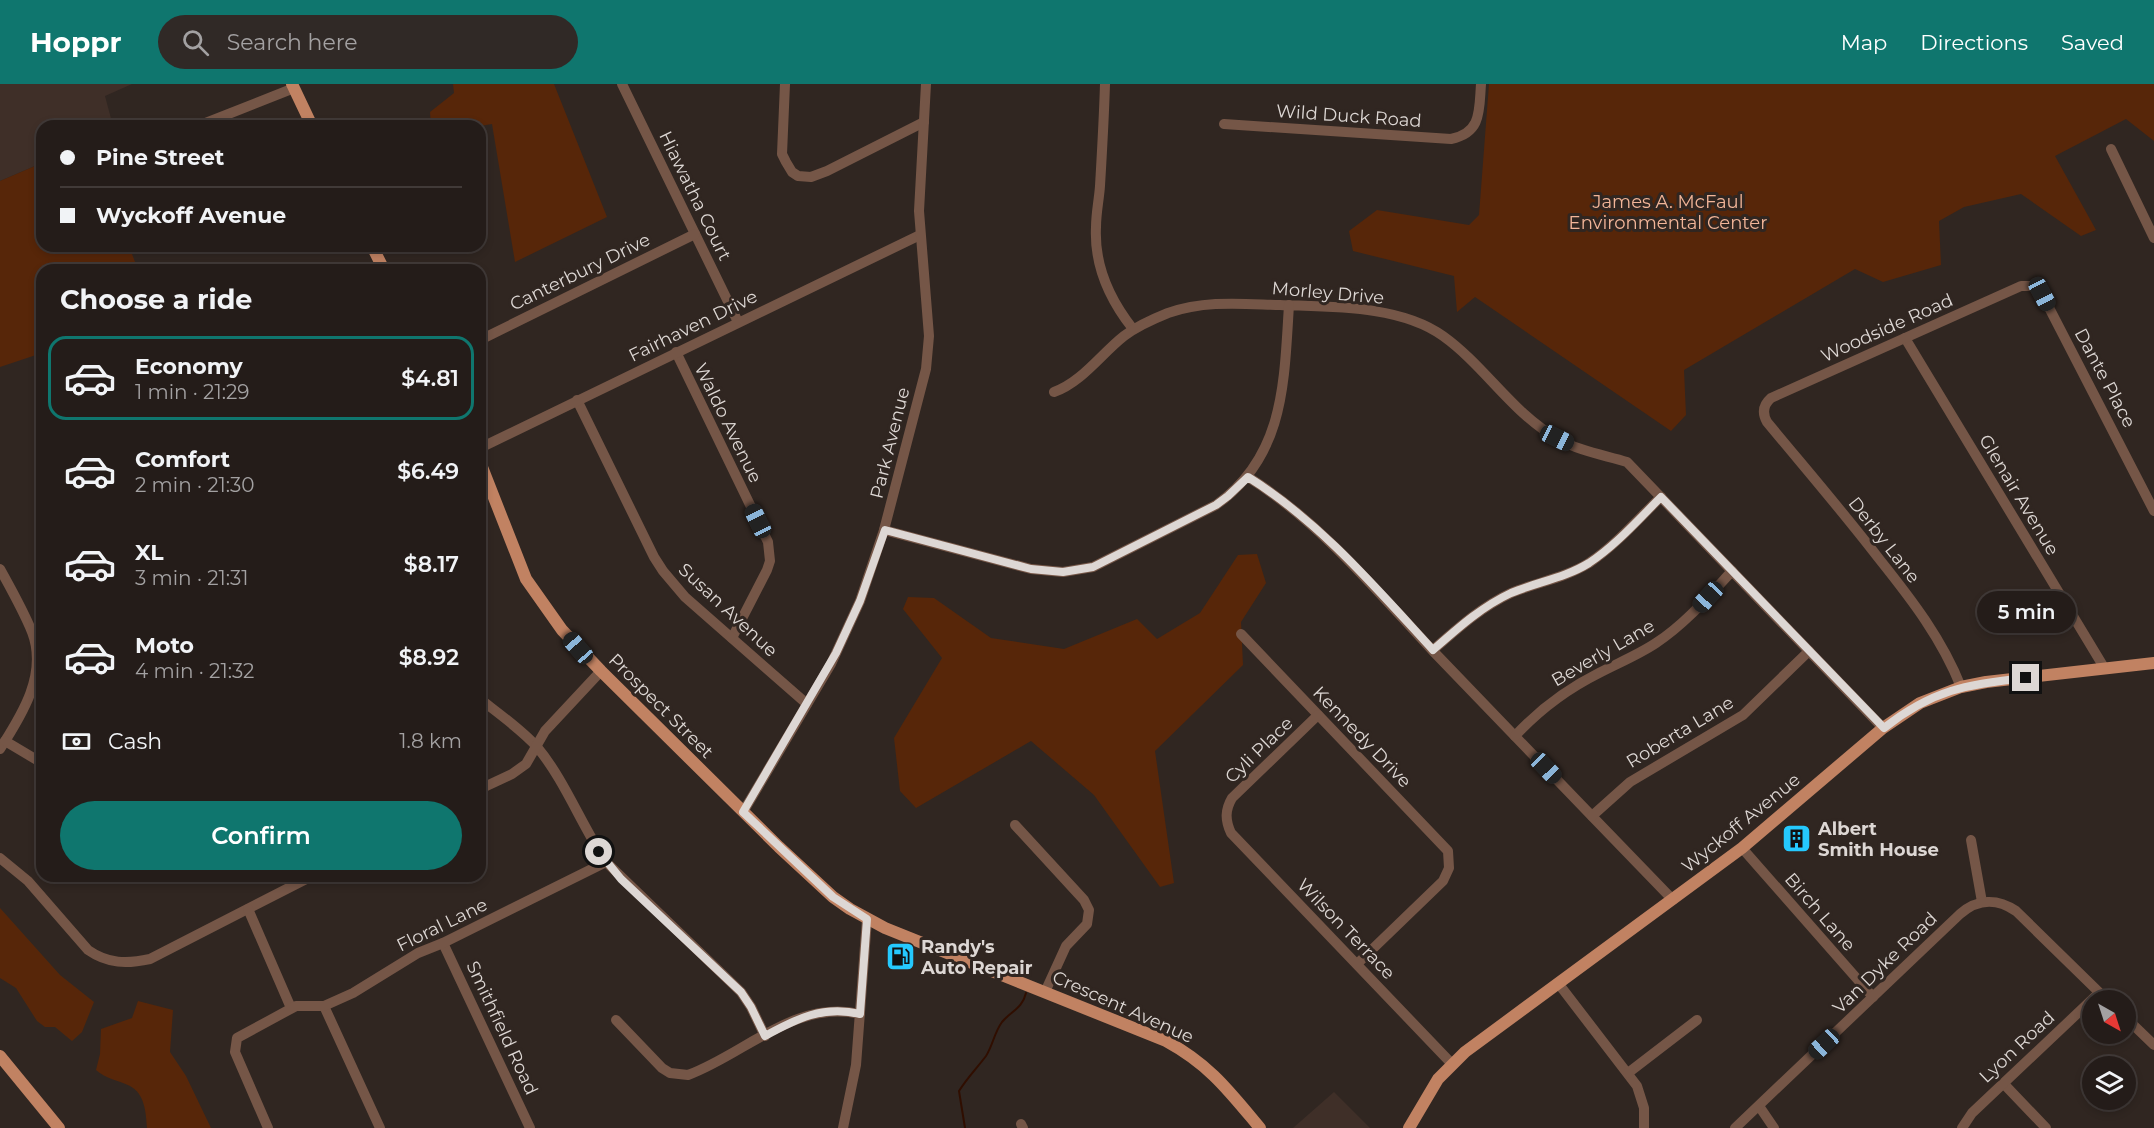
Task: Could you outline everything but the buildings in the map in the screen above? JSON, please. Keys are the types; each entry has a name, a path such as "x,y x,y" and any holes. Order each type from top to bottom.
{"main road":[{"path":"293,86 309,120"},
{"name":"Prospect Street","path":"486,475 526,579 562,630 743,812"},
{"name":"Wyckoff Avenue","path":"1409,1128 1427,1095 1465,1052 1742,848 1884,728 1920,703 1961,687 1986,682 2154,663"},
{"name":"Crescent Avenue","path":"743,812 833,897 867,919 1166,1041 1183,1050 1216,1076 1260,1128"},
{"path":"0,1056 59,1128"}],"street":[{"name":"Hiawatha Court","path":"622,84 738,322"},
{"path":"785,84 782,154 792,172 798,176 811,177 827,171 924,122"},
{"name":"Park Avenue","path":"743,812 831,664 851,622 885,530 929,353 919,211 926,84"},
{"path":"1105,84 1095,230 1100,268 1112,300 1133,329"},
{"name":"Wild Duck Road","path":"1224,124 1459,138 1470,131 1477,122 1481,84"},
{"path":"212,120 293,86"},
{"path":"2111,149 2154,238"},
{"name":"Canterbury Drive","path":"486,337 695,234"},
{"name":"Fairhaven Drive","path":"486,445 921,235"},
{"name":"Woodside Road","path":"1767,422 1763,413 1764,407 1771,398 2021,286 2033,286 2042,294"},
{"name":"Dante Place","path":"2042,294 2154,511"},
{"name":"Morley Drive","path":"1054,392 1070,384 1133,329 1169,313 1209,303 1348,308 1384,313 1415,321 1429,327 1456,346 1511,403 1553,436 1573,446 1627,462 1884,728"},
{"path":"885,530 1031,569 1063,572 1093,567 1216,505 1248,477 1267,446 1277,417 1286,355 1289,305"},
{"name":"Glenair Avenue","path":"1905,338 2105,669"},
{"name":"Waldo Avenue","path":"676,352 768,542 770,551 767,570 732,638"},
{"name":"Susan Avenue","path":"577,400 663,571 685,597 807,704"},
{"name":"Derby Lane","path":"1767,422 1864,539 1930,627 1942,646 1961,687"},
{"path":"1248,477 1283,500 1366,578 1673,900"},
{"path":"1433,650 1464,623 1492,603 1588,563 1605,551 1661,497"},
{"path":"0,568 36,629"},
{"name":"Beverly Lane","path":"1515,736 1529,721 1562,695 1659,642 1696,610 1732,571"},
{"name":"Kennedy Drive","path":"1240,634 1448,851 1449,868 1443,881 1357,964"},
{"name":"Roberta Lane","path":"1592,816 1630,782 1743,715 1809,651"},
{"path":"36,666 28,701 3,745 36,760"},
{"path":"486,786 512,774 526,764 545,731 601,671"},
{"path":"486,704 536,746 564,790 591,841 606,862 621,879 741,992 765,1036"},
{"name":"Cyli Place","path":"1226,812 1232,798 1318,715"},
{"name":"Wilson Terrace","path":"1226,812 1227,825 1231,833 1452,1064"},
{"path":"1015,825 1084,900 1089,910 1087,924 1066,946 1045,992"},
{"path":"1971,840 1982,902 2000,902 2016,910 2096,990"},
{"name":"Birch Lane","path":"1742,848 1873,997"},
{"path":"0,858 28,881 88,950 107,961 128,962 150,959 300,882"},
{"name":"Floral Lane","path":"291,1008 301,1005 324,1006 353,993 418,953 444,943 606,862"},
{"name":"Van Dyke Road","path":"1736,1128 1966,909 1982,902"},
{"path":"248,909 291,1008 237,1038 234,1045 238,1060 268,1128"},
{"path":"843,1128 855,1074 867,919"},
{"name":"Smithfield Road","path":"444,943 530,1128"},
{"path":"1558,983 1637,1086 1642,1097 1644,1128"},
{"path":"324,1006 380,1128"},
{"path":"616,1020 662,1068 680,1075 697,1072 808,1014 837,1011 860,1014"},
{"name":"Lyon Road","path":"1962,1128 1972,1113 2003,1083 2082,1015"},
{"path":"1628,1073 1697,1020"},
{"path":"2136,1028 2154,1045"},
{"path":"2003,1083 2046,1128"},
{"path":"1759,1106 1774,1128"}],"shaded area":[{"path":"0,84 132,84 105,96 111,120 36,120 36,166 0,181"},
{"path":"1334,1092 1370,1128 1293,1128"}],"green space":[{"path":"453,84 554,84 607,217 515,262 492,124 486,125 486,120 431,120 430,112 454,93"},
{"name":"James A. McFaul Environmental Center","path":"1489,84 2154,84 2154,141 2126,119 2055,156 2096,230 2081,236 2021,194 1964,207 1939,221 1941,265 1883,282 1855,269 1684,370 1686,415 1671,431 1475,297 1457,312 1454,276 1353,251 1349,231 1377,210 1469,225 1479,215"},
{"path":"36,166 36,252 131,252 136,264 36,264 36,355 0,367 0,181"},
{"path":"1257,554 1266,583 1241,622 1243,665 1155,751 1174,883 1160,887 1094,795 1031,741 916,808 900,791 894,738 942,658 903,609 908,597 934,598 991,638 1064,649 1137,619 1157,639 1200,613 1238,555"},
{"path":"0,908 60,975 94,1002 82,1032 72,1041 55,1027 45,1027 37,1021 16,988 0,978"},
{"path":"138,1001 173,1010 170,1052 186,1076 211,1128 147,1128 144,1104 135,1089 96,1070 100,1054 101,1029 132,1018"}],"waterway":[{"path":"965,1128 959,1091 986,1056 1002,1022 1019,1006 1026,993"}],"place":[{"name":"Albert Smith House","path":"1797,839"},
{"name":"Randy's Auto Repair","path":"900,957"}],"route":[{"path":"599,852 621,879 741,992 765,1036 808,1014 822,1011 860,1014 867,919 833,897 743,812 828,669 860,601 885,530 1031,569 1063,572 1079,570 1093,567 1132,549 1216,505 1248,477 1283,500 1306,520 1366,578 1433,650 1464,623 1492,603 1588,563 1605,551 1661,497 1884,728 1902,714 1939,694 1986,682 2026,678"}]}
